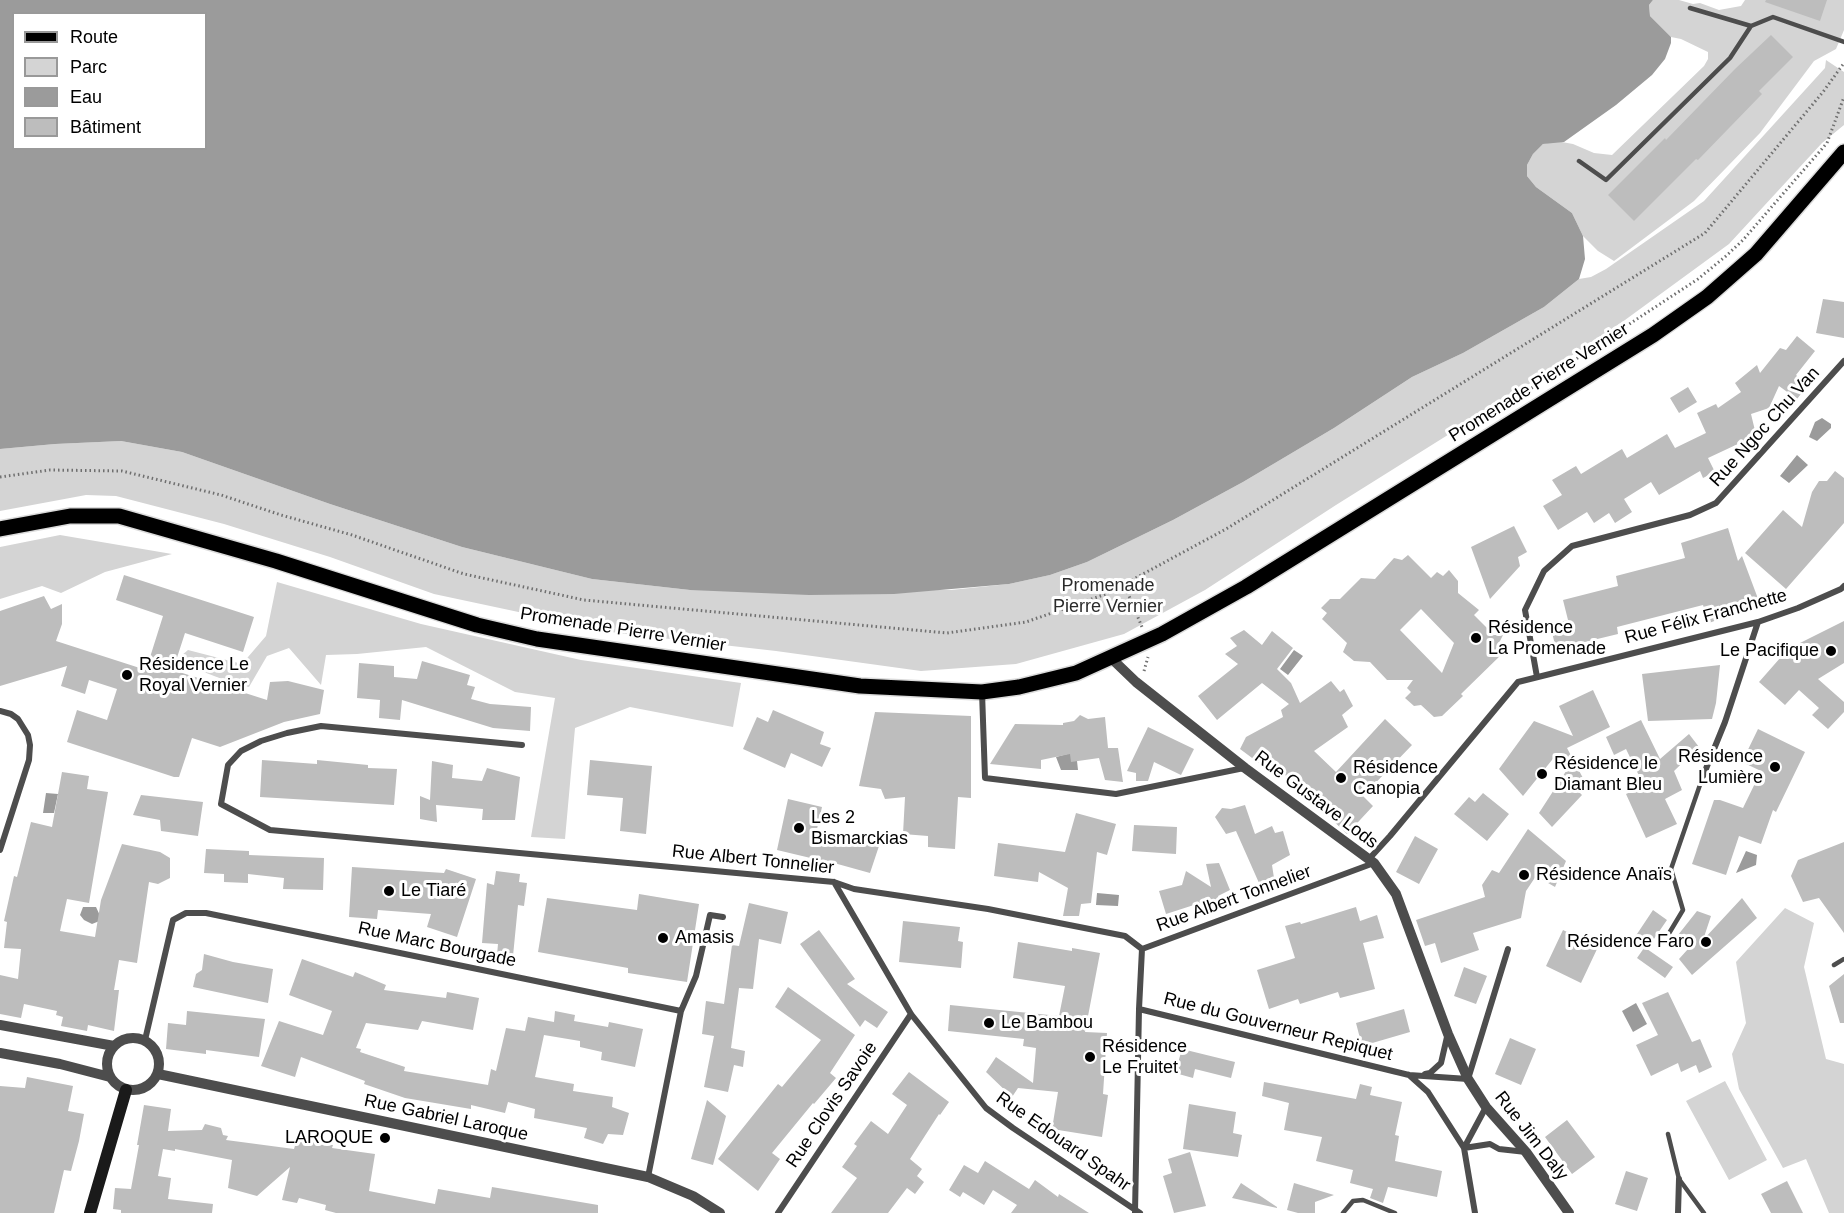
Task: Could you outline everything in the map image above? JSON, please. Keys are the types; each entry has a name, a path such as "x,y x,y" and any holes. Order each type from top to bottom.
{"main road":[{"name":"Promenade Pierre Vernier","path":"0,529 70,516 119,516 276,561 477,625 537,639 860,686 940,688 982,692 1019,687 1076,672 1111,658 1145,636 1246,587 1653,335 1707,297 1756,254 1844,152"},
{"path":"90,1213 126,1090"}],"street":[{"name":"Rue Ngoc Chu Van","path":"1537,677 1525,610 1544,571 1572,546 1690,515 1716,503 1844,361"},
{"name":"Rue Félix Franchette","path":"1371,861 1518,682 1758,622 1798,608 1844,586"},
{"path":"1703,776 1725,722 1758,622"},
{"name":"Rue Gustave Lods","path":"1111,658 1136,681 1245,768 1371,861 1396,894 1448,1034 1468,1079"},
{"path":"982,692 985,778 1116,794 1245,768"},
{"path":"0,711 18,719 28,735 30,745 28,760 0,850"},
{"name":"Rue Albert Tonnelier","path":"522,745 321,726 287,733 242,751 228,765 221,804 270,830 834,882 854,889 988,909 1125,936 1142,949 1371,861"},
{"name":"Rue Edouard Spahr","path":"834,882 911,1014 986,1108 1137,1212"},
{"name":"Rue Marc Bourgade","path":"145,1040 172,920 186,913 206,913 681,1011"},
{"path":"648,1177 681,1011 696,976 710,915 723,917"},
{"path":"1137,1212 1139,1009 1142,949"},
{"path":"1468,1079 1508,949"},
{"name":"Rue du Gouverneur Repiquet","path":"1139,1009 1409,1075 1468,1079"},
{"name":"Rue Clovis Savoie","path":"778,1213 911,1014"},
{"path":"0,1025 114,1046"},
{"path":"1409,1075 1430,1073 1441,1063 1448,1034"},
{"path":"129,1038 145,1040 153,1046 158,1055 160,1065 158,1074 148,1087 141,1090 126,1090 110,1077 107,1061 114,1046 129,1038"},
{"path":"0,1053 60,1064 110,1077"},
{"name":"Rue Gabriel Laroque","path":"158,1074 648,1177 693,1196 720,1213"},
{"path":"1409,1075 1428,1092 1464,1148 1475,1213"},
{"name":"Rue Jim Daly","path":"1468,1079 1486,1107 1527,1152 1569,1213"},
{"path":"1464,1148 1486,1107"},
{"path":"1464,1148 1490,1144 1499,1149 1527,1152"},
{"path":"1678,1213 1680,1179"}],"lane":[{"path":"1690,8 1751,26"},
{"path":"1579,161 1606,180 1730,58 1751,26 1773,17 1844,42"},
{"path":"1665,940 1683,910 1671,869 1703,776"},
{"path":"1654,878 1671,869"},
{"path":"1834,965 1844,959"},
{"path":"1668,1134 1680,1179 1704,1213"},
{"path":"1343,1213 1353,1201 1364,1200 1395,1213"}],"path":[{"path":"0,477 50,470 122,471 221,495 352,535 464,574 585,600 947,633 1026,622 1106,594 1226,529 1705,233 1823,92 1844,63"},
{"path":"1502,408 1698,279 1726,256 1743,240 1827,143 1844,97"},
{"path":"1124,584 1149,650 1148,662 1136,681"}],"green space":[{"path":"1653,0 1700,3 1719,10 1741,6 1745,0 1844,0 1844,30 1836,49 1814,61 1760,133 1694,201 1614,261 1598,251 1583,236 1572,213 1536,187 1527,176 1527,165 1533,154 1543,144 1556,141 1573,144 1594,153 1612,155 1704,66 1708,59 1708,52 1681,39 1671,37 1650,16 1649,5"},
{"name":"Promenade Pierre Vernier","path":"1826,60 1844,72 1844,125 1822,143 1729,244 1625,320 1526,386 1205,590 1124,634 1016,664 921,671 776,651 617,633 434,594 330,557 224,524 116,496 86,495 0,511 0,449 121,441 182,452 462,547 592,579 690,590 951,590 1009,584 1050,575 1087,562 1173,520 1243,482 1334,428 1412,377 1463,353 1544,307 1579,279 1591,277 1606,269 1704,201 1825,68"},
{"path":"60,535 172,554 105,572 61,593 42,586 0,599 0,547"},
{"path":"277,582 421,624 581,660 741,683 733,727 630,707 575,728 565,839 531,837 555,698 515,692 426,647 326,655 321,685 289,648 267,656 249,687 235,684 175,661 188,650 242,664 266,636"},
{"path":"1785,908 1814,923 1804,967 1826,1059 1844,1064 1844,1213 1829,1213 1806,1159 1783,1168 1739,1089 1732,1054 1746,1023 1736,962"},
{"path":"1725,1081 1767,1160 1729,1180 1686,1101"}],"water":[{"path":"0,0 1653,0 1649,5 1650,16 1671,37 1665,59 1652,75 1616,105 1564,142 1543,144 1533,154 1527,165 1527,176 1536,187 1572,213 1583,236 1585,259 1579,279 1544,307 1463,353 1412,377 1334,428 1243,482 1173,520 1087,562 1050,575 1009,584 894,594 809,595 690,590 592,579 462,547 182,452 121,441 0,449"},
{"path":"1822,418 1831,424 1831,428 1817,441 1809,437 1815,422"},
{"path":"1797,455 1808,465 1789,483 1780,476"},
{"path":"1294,650 1303,656 1288,675 1280,669"},
{"path":"1071,753 1077,761 1078,770 1061,770 1056,757"},
{"path":"46,793 58,794 54,813 43,813"},
{"path":"1746,851 1757,855 1756,865 1736,873"},
{"path":"1097,893 1119,895 1118,906 1096,905"},
{"path":"83,907 96,907 102,920 92,924 84,920 80,915"},
{"path":"1636,1003 1647,1024 1633,1032 1622,1011"}],"building":[{"path":"1766,0 1827,0 1820,21 1765,2"},
{"path":"1771,35 1793,57 1759,91 1762,94 1634,221 1608,195"},
{"path":"1823,299 1844,302 1844,338 1816,333"},
{"path":"1797,336 1815,351 1796,375 1808,385 1797,399 1779,386 1769,408 1751,414 1758,443 1745,451 1740,443 1708,458 1715,472 1703,478 1700,471 1659,495 1651,482 1624,499 1632,512 1615,523 1609,513 1594,523 1587,512 1558,530 1543,506 1562,495 1552,480 1576,466 1581,474 1622,449 1627,458 1667,434 1675,448 1706,433 1697,413 1716,404 1718,408 1741,392 1735,383 1757,365 1760,373 1780,348 1786,350"},
{"path":"1688,387 1697,402 1679,413 1670,398"},
{"path":"1835,471 1844,478 1844,523 1786,589 1745,553 1783,510 1802,527 1812,492 1819,481 1827,481"},
{"path":"1514,526 1527,552 1518,557 1520,566 1490,599 1471,547"},
{"path":"1728,528 1738,561 1742,556 1760,604 1709,623 1703,605 1617,627 1618,634 1556,649 1550,624 1568,620 1563,600 1618,586 1616,576 1685,558 1681,543"},
{"name":"Résidence La Promenade","path":"1408,555 1431,578 1437,572 1443,576 1449,570 1458,581 1458,593 1479,610 1474,615 1494,635 1503,635 1496,649 1503,653 1442,716 1434,717 1421,705 1414,706 1405,698 1411,692 1407,688 1413,680 1387,680 1370,662 1354,661 1343,652 1347,643 1322,619 1327,613 1321,608 1330,599 1340,599 1361,578 1375,579 1394,558 1402,560","holes":["1421,609 1454,643 1442,673 1400,630"]},
{"name":"Résidence Le Royal Vernier","path":"124,575 254,617 243,652 185,633 173,670 267,700 270,682 288,681 324,690 320,714 284,722 220,747 192,738 179,777 67,742 77,710 107,720 117,689 89,680 85,694 61,686 67,666 0,686 0,611 44,596 51,609 62,604 62,624 56,641 146,670 163,616 116,600"},
{"path":"1844,621 1844,663 1818,679 1844,702 1844,712 1828,729 1812,715 1819,708 1799,690 1785,705 1759,682 1788,649"},
{"path":"1244,630 1262,645 1272,631 1293,648 1277,669 1291,683 1300,703 1331,681 1340,692 1344,689 1353,706 1342,715 1348,727 1314,751 1336,772 1385,719 1412,745 1363,796 1373,806 1347,834 1283,773 1279,778 1240,749 1246,737 1283,717 1281,710 1289,704 1262,683 1217,720 1198,696 1238,664 1225,654 1237,646 1230,638"},
{"path":"422,661 470,675 467,685 475,687 471,699 490,704 531,707 530,731 493,728 402,700 400,720 379,718 380,700 357,698 359,663 394,666 394,677 417,679"},
{"path":"1720,665 1712,719 1648,721 1642,674"},
{"name":"Résidence le Diamant Bleu","path":"1593,690 1610,727 1567,748 1584,780 1578,791 1582,795 1552,827 1539,813 1570,765 1556,755 1523,796 1499,769 1534,721 1573,736 1559,706"},
{"path":"773,710 824,732 820,744 831,748 822,767 791,753 785,768 743,749 757,717 768,722"},
{"path":"875,712 971,716 971,798 958,797 955,849 928,847 928,836 903,834 905,797 885,799 881,789 859,786"},
{"path":"1080,715 1088,719 1105,717 1108,748 1118,748 1123,782 1105,780 1099,758 1071,762 1070,754 1041,760 1041,769 990,764 1015,724 1063,725 1063,723 1074,721"},
{"path":"1641,720 1660,759 1689,734 1699,747 1674,771 1682,790 1665,799 1677,824 1646,838 1626,794 1644,786 1626,749 1614,755 1606,737"},
{"path":"1148,727 1194,749 1181,775 1154,762 1148,781 1136,781 1136,773 1127,771"},
{"path":"1758,729 1805,752 1776,812 1773,810 1761,844 1739,836 1726,875 1692,864 1714,800 1743,808 1761,771 1742,762"},
{"path":"262,760 317,764 317,760 368,765 368,768 397,769 394,805 260,797"},
{"path":"590,760 652,766 646,834 620,831 623,798 587,795"},
{"path":"432,761 453,765 452,778 482,781 487,768 520,777 515,820 482,820 483,809 436,805 437,822 420,819 420,796 430,800"},
{"path":"62,772 89,776 87,789 108,792 89,903 67,899 60,931 95,937 101,900 122,844 160,852 170,858 170,878 158,884 149,882 137,963 119,960 114,990 119,990 114,1031 88,1025 87,1031 61,1026 63,1017 56,1015 57,1011 24,1004 21,1018 0,1014 0,975 18,979 21,949 4,948 7,922 4,921 14,876 17,877 31,822 52,827"},
{"path":"1483,793 1509,814 1487,841 1454,814 1469,797 1475,802"},
{"path":"141,795 203,802 198,836 161,831 160,820 133,815"},
{"path":"788,799 822,807 817,829 879,846 870,873 834,863 832,868 817,864 819,860 777,850"},
{"path":"1245,805 1255,834 1272,826 1275,833 1283,831 1290,855 1272,865 1274,878 1259,883 1236,831 1226,834 1215,817 1222,808 1231,809"},
{"path":"1076,813 1116,824 1107,855 1097,852 1091,903 1081,904 1079,916 1063,916 1068,888 1039,872 1038,882 994,876 998,843 1065,852"},
{"path":"1134,825 1177,827 1176,854 1132,851"},
{"path":"1528,829 1566,861 1555,887 1536,876 1526,891 1521,918 1473,933 1479,950 1441,963 1435,943 1425,946 1416,920 1485,897 1482,885 1492,870 1499,873"},
{"path":"1415,836 1438,849 1419,884 1396,872"},
{"path":"1844,842 1844,933 1819,898 1803,902 1791,876 1798,860"},
{"path":"206,849 249,851 249,855 324,858 323,890 283,889 284,878 248,874 248,883 224,882 224,874 204,873"},
{"path":"1219,863 1230,890 1218,896 1222,907 1199,916 1197,904 1166,914 1159,891 1182,885 1186,871 1211,887 1206,864"},
{"path":"352,867 444,873 446,869 476,879 457,937 427,927 431,914 378,910 377,919 349,917"},
{"path":"496,871 520,874 519,882 527,883 524,906 518,905 513,956 497,955 498,944 482,943 487,883 494,885"},
{"path":"639,894 699,904 687,982 628,973 628,968 538,952 547,898 637,910"},
{"name":"Résidence Faro","path":"1742,898 1757,918 1692,975 1679,959 1688,949 1678,935 1697,911 1711,916 1703,940"},
{"path":"749,903 788,912 781,944 759,939 753,989 739,988 731,1048 745,1051 743,1067 734,1065 728,1092 704,1087 714,1036 702,1034 706,1001 724,1004 732,945 739,946"},
{"path":"1356,907 1360,921 1377,915 1384,938 1363,943 1375,989 1340,998 1338,992 1300,1004 1298,999 1269,1009 1257,970 1295,958 1285,926 1300,922 1301,924"},
{"path":"1653,910 1667,920 1647,949 1673,967 1665,978 1637,958 1644,948 1633,940"},
{"path":"903,921 960,927 958,941 963,942 961,968 899,962"},
{"path":"819,930 855,979 847,984 888,1012 877,1028 865,1020 860,1027 800,944"},
{"path":"1563,930 1598,947 1581,983 1546,966"},
{"path":"1018,942 1100,953 1085,1032 1107,1033 1103,1094 1108,1095 1102,1137 1052,1129 1058,1092 1018,1088 1012,1097 986,1072 996,1057 1033,1083 1036,1048 1023,1046 1024,1039 948,1031 950,1005 1059,1016 1065,986 1013,978"},
{"path":"204,954 273,969 268,1003 193,987 196,974 202,970"},
{"path":"302,959 353,977 355,972 386,985 384,990 446,998 447,992 479,998 473,1030 422,1021 418,1030 366,1023 356,1048 361,1049 360,1052 405,1067 404,1071 488,1085 491,1069 496,1071 506,1028 525,1031 528,1017 554,1022 555,1011 575,1015 574,1021 608,1027 609,1022 643,1029 635,1067 601,1060 602,1052 580,1047 580,1041 544,1035 535,1077 574,1084 573,1091 613,1097 612,1107 629,1113 623,1135 608,1134 603,1144 584,1138 587,1128 534,1118 535,1109 508,1102 505,1113 471,1105 471,1109 405,1098 364,1084 365,1081 301,1057 295,1077 261,1066 279,1021 323,1035 332,1011 289,995"},
{"path":"1464,967 1487,976 1476,1004 1454,996"},
{"path":"1844,974 1844,1023 1840,1023 1829,986"},
{"path":"788,987 855,1035 830,1073 836,1078 772,1153 780,1159 758,1191 718,1159 778,1084 782,1087 821,1040 775,1007"},
{"path":"1668,992 1692,1042 1700,1039 1712,1067 1699,1073 1696,1065 1681,1072 1678,1063 1651,1076 1636,1045 1658,1035 1642,1003"},
{"path":"1404,1009 1410,1032 1362,1046 1356,1023"},
{"path":"187,1011 265,1019 259,1057 206,1050 206,1054 166,1049 168,1023 186,1025"},
{"path":"1510,1038 1536,1049 1521,1085 1495,1074"},
{"path":"1182,1049 1235,1062 1231,1078 1195,1069 1193,1078 1175,1073"},
{"path":"909,1072 949,1102 910,1159 922,1169 917,1176 924,1182 915,1194 907,1188 888,1213 831,1213 857,1178 842,1167 857,1146 854,1144 871,1121 888,1134 907,1105 892,1094"},
{"path":"27,1077 73,1086 68,1111 84,1114 79,1141 71,1171 64,1170 54,1213 0,1213 0,1086 25,1088"},
{"path":"1264,1082 1356,1099 1360,1084 1372,1087 1370,1095 1402,1102 1395,1135 1399,1136 1395,1161 1442,1171 1437,1197 1388,1187 1383,1203 1370,1198 1373,1189 1350,1183 1353,1170 1316,1161 1322,1137 1284,1130 1289,1103 1262,1096"},
{"path":"707,1100 726,1116 713,1165 691,1159"},
{"path":"1189,1104 1236,1112 1233,1133 1242,1135 1238,1157 1183,1149"},
{"path":"144,1105 171,1109 168,1131 202,1130 205,1124 221,1128 223,1135 228,1136 226,1140 294,1149 297,1139 333,1145 332,1148 375,1154 369,1191 435,1204 438,1189 490,1198 492,1187 598,1205 598,1213 336,1213 325,1210 326,1205 299,1198 297,1203 282,1200 290,1167 257,1196 228,1188 232,1160 175,1149 175,1151 163,1149 158,1176 171,1178 168,1199 213,1204 212,1213 121,1213 121,1210 113,1209 115,1188 131,1189"},
{"path":"1567,1120 1595,1157 1572,1174 1545,1137"},
{"path":"1190,1152 1206,1206 1174,1213 1163,1176 1172,1173 1168,1159"},
{"path":"985,1161 1029,1189 1035,1180 1058,1197 1059,1194 1089,1213 1011,1213 1017,1205 993,1190 984,1205 963,1192 960,1197 949,1190 964,1165 978,1173"},
{"path":"1626,1171 1648,1178 1637,1211 1615,1204"},
{"path":"1787,1181 1803,1213 1771,1213 1761,1194"},
{"path":"1241,1183 1277,1207 1277,1208 1232,1198"},
{"path":"1294,1183 1334,1195 1315,1202 1315,1213 1298,1213 1287,1210"}],"place":[{"name":"Résidence La Promenade","path":"1476,638"},
{"name":"Le Pacifique","path":"1831,651"},
{"name":"Résidence Le Royal Vernier","path":"127,675"},
{"name":"Résidence Lumière","path":"1775,767"},
{"name":"Résidence le Diamant Bleu","path":"1542,774"},
{"name":"Résidence Canopia","path":"1341,778"},
{"name":"Les 2 Bismarckias","path":"799,828"},
{"name":"Résidence Anaïs","path":"1524,875"},
{"name":"Le Tiaré","path":"389,891"},
{"name":"Amasis","path":"663,938"},
{"name":"Résidence Faro","path":"1706,942"},
{"name":"Le Bambou","path":"989,1023"},
{"name":"Résidence Le Fruitet","path":"1090,1057"},
{"name":"LAROQUE","path":"385,1138"}]}
